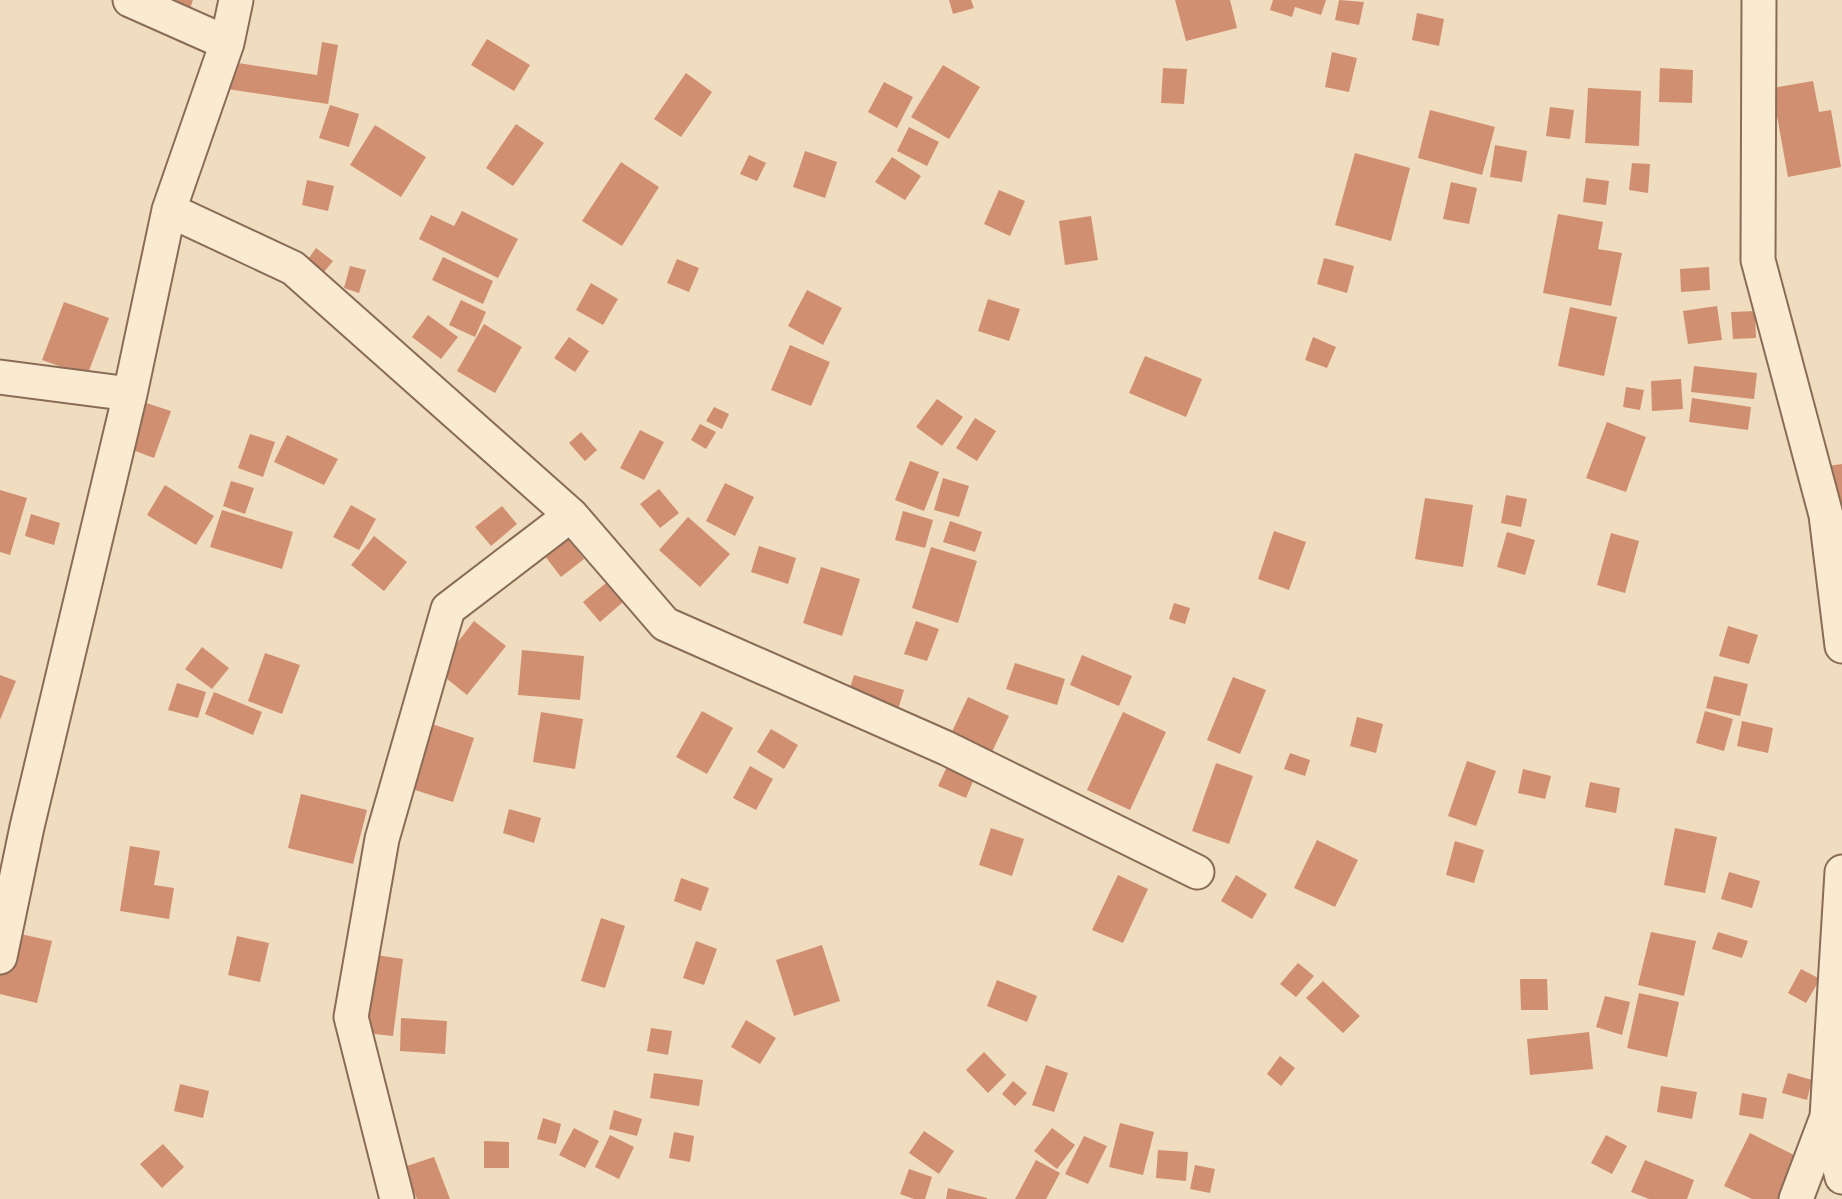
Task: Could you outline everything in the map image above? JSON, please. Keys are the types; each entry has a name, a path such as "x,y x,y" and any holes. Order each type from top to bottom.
{"street":[{"path":"130,0 227,43"},
{"path":"0,957 13,825 130,394 169,210 227,43 236,0"},
{"path":"1759,0 1758,260 1834,515 1842,646"},
{"path":"169,210 293,268 570,515 665,624 946,748 1197,872"},
{"path":"0,377 130,394"},
{"path":"397,1199 351,1017 382,839 448,609 570,515"},
{"path":"1796,1199 1827,1117 1842,873"},
{"path":"1827,1117 1842,1177"}],"building":[{"path":"149,0 193,0 189,12"},
{"path":"949,0 971,0 974,8 953,14"},
{"path":"1175,0 1230,0 1237,28 1186,41"},
{"path":"1273,0 1326,0 1321,15 1295,7 1292,17 1270,10"},
{"path":"1339,0 1364,2 1359,25 1335,20"},
{"path":"1417,13 1444,19 1439,46 1412,40"},
{"path":"487,39 530,65 514,91 471,65"},
{"path":"322,42 338,45 328,104 220,88 225,61 317,75"},
{"path":"1332,52 1357,58 1349,92 1325,87"},
{"path":"943,65 980,87 949,139 911,117"},
{"path":"1163,68 1187,69 1184,104 1161,103"},
{"path":"1660,68 1693,70 1692,103 1659,102"},
{"path":"686,73 712,92 681,137 654,119"},
{"path":"1813,81 1819,112 1831,110 1841,167 1788,177 1772,88"},
{"path":"884,82 913,97 897,128 868,112"},
{"path":"1588,88 1641,91 1639,146 1585,143"},
{"path":"330,105 359,114 349,147 319,138"},
{"path":"1550,107 1574,110 1570,139 1546,136"},
{"path":"1430,110 1495,127 1482,175 1418,158"},
{"path":"516,124 544,143 513,186 486,168"},
{"path":"375,125 426,157 401,197 350,165"},
{"path":"909,127 939,142 927,166 897,151"},
{"path":"1495,145 1527,151 1522,182 1490,177"},
{"path":"805,151 837,162 825,198 793,187"},
{"path":"1355,153 1410,168 1391,241 1335,225"},
{"path":"749,155 766,163 757,181 740,174"},
{"path":"892,157 921,176 905,200 875,182"},
{"path":"621,162 659,187 622,246 582,221"},
{"path":"1632,163 1650,164 1648,193 1629,190"},
{"path":"1586,178 1609,181 1606,205 1583,202"},
{"path":"307,180 334,186 328,211 302,205"},
{"path":"1451,182 1477,188 1469,224 1443,219"},
{"path":"999,190 1025,201 1010,236 984,224"},
{"path":"462,211 518,239 498,278 419,239 431,215 454,226"},
{"path":"1558,214 1603,222 1598,249 1622,253 1611,306 1543,293"},
{"path":"1091,216 1098,260 1065,265 1059,221"},
{"path":"316,248 333,261 320,277 304,265"},
{"path":"443,257 493,281 483,304 432,280"},
{"path":"1324,258 1354,266 1347,293 1317,284"},
{"path":"677,259 699,268 689,292 667,283"},
{"path":"350,266 366,270 359,293 344,288"},
{"path":"1709,267 1710,290 1681,292 1680,269"},
{"path":"591,283 618,299 603,325 576,310"},
{"path":"807,290 842,308 823,345 788,326"},
{"path":"988,299 1020,309 1009,341 978,331"},
{"path":"461,300 486,312 475,337 449,325"},
{"path":"64,302 109,318 87,376 42,360"},
{"path":"1717,306 1722,340 1688,344 1683,311"},
{"path":"1570,307 1617,317 1604,376 1558,366"},
{"path":"1755,311 1756,338 1733,339 1731,312"},
{"path":"428,315 458,337 441,359 412,337"},
{"path":"484,324 522,347 495,393 457,371"},
{"path":"569,337 589,351 575,372 554,358"},
{"path":"1313,337 1336,347 1327,368 1305,360"},
{"path":"790,345 830,362 811,406 771,390"},
{"path":"1145,356 1202,379 1186,417 1129,393"},
{"path":"1694,366 1757,373 1754,399 1691,392"},
{"path":"1681,379 1683,409 1652,411 1651,381"},
{"path":"1626,387 1644,390 1640,410 1623,407"},
{"path":"1692,398 1751,407 1748,430 1689,422"},
{"path":"937,399 963,417 942,446 916,427"},
{"path":"143,402 171,411 154,458 127,448"},
{"path":"714,407 729,414 722,429 706,421"},
{"path":"975,418 996,431 977,461 956,448"},
{"path":"1607,422 1646,437 1626,492 1586,478"},
{"path":"700,424 716,432 706,449 691,440"},
{"path":"640,430 664,442 644,480 620,468"},
{"path":"581,432 597,450 585,461 569,443"},
{"path":"250,434 275,442 263,477 238,468"},
{"path":"287,435 338,459 324,485 274,462"},
{"path":"910,461 939,472 924,511 895,500"},
{"path":"1842,464 1842,510 1834,511 1827,466"},
{"path":"943,478 969,486 959,517 934,510"},
{"path":"231,481 254,488 245,514 223,506"},
{"path":"725,483 754,497 735,536 706,521"},
{"path":"165,485 214,516 196,545 147,515"},
{"path":"659,489 679,513 660,528 640,504"},
{"path":"0,490 27,498 10,555 0,552"},
{"path":"1506,495 1527,499 1521,527 1501,523"},
{"path":"1425,498 1473,505 1463,567 1415,559"},
{"path":"351,505 376,519 359,550 333,537"},
{"path":"502,506 517,524 491,546 475,527"},
{"path":"222,510 293,532 282,569 210,547"},
{"path":"903,511 933,520 925,548 895,540"},
{"path":"31,514 60,523 54,545 25,536"},
{"path":"688,517 730,554 700,587 659,550"},
{"path":"950,521 982,532 975,552 943,542"},
{"path":"1274,531 1306,542 1289,590 1258,579"},
{"path":"1507,532 1535,540 1525,575 1497,567"},
{"path":"564,533 584,559 561,577 541,551"},
{"path":"1611,533 1639,541 1625,593 1597,585"},
{"path":"374,536 407,562 384,591 351,565"},
{"path":"759,546 796,558 788,584 751,572"},
{"path":"931,547 977,561 958,623 912,608"},
{"path":"821,567 860,579 842,636 803,623"},
{"path":"606,583 623,602 600,622 583,602"},
{"path":"1174,603 1190,608 1185,624 1169,619"},
{"path":"474,621 506,646 467,695 436,670"},
{"path":"916,621 939,629 927,661 904,654"},
{"path":"1728,626 1758,635 1749,664 1719,656"},
{"path":"202,647 229,668 212,689 185,669"},
{"path":"522,650 584,656 580,700 518,695"},
{"path":"265,653 300,665 282,714 248,701"},
{"path":"1082,655 1132,676 1119,706 1070,685"},
{"path":"1015,663 1065,679 1057,705 1006,689"},
{"path":"0,675 16,681 0,720"},
{"path":"854,675 904,690 896,716 846,701"},
{"path":"1714,676 1748,684 1740,716 1706,708"},
{"path":"1233,677 1266,690 1240,754 1207,740"},
{"path":"177,683 206,692 198,718 168,710"},
{"path":"214,692 262,712 253,735 205,714"},
{"path":"968,697 1009,716 991,754 950,736"},
{"path":"702,711 733,728 707,774 676,757"},
{"path":"1705,711 1733,719 1724,751 1696,743"},
{"path":"541,712 583,719 575,769 533,762"},
{"path":"1123,712 1166,732 1130,810 1087,790"},
{"path":"1357,717 1383,724 1376,753 1350,746"},
{"path":"423,721 474,738 453,802 402,786"},
{"path":"1742,721 1773,728 1768,753 1737,746"},
{"path":"771,729 798,745 784,769 757,752"},
{"path":"1290,753 1310,760 1305,776 1284,769"},
{"path":"1467,761 1496,771 1476,826 1448,816"},
{"path":"949,762 976,774 966,798 938,786"},
{"path":"1216,763 1253,776 1229,844 1192,831"},
{"path":"750,766 773,779 756,810 733,798"},
{"path":"1523,769 1551,776 1545,799 1518,793"},
{"path":"1590,782 1620,788 1616,813 1585,807"},
{"path":"301,794 367,810 353,864 288,848"},
{"path":"509,809 541,818 534,843 503,833"},
{"path":"991,828 1024,839 1012,876 979,865"},
{"path":"1675,828 1717,837 1705,893 1664,885"},
{"path":"1317,840 1358,860 1335,907 1294,888"},
{"path":"1455,841 1484,850 1474,883 1446,875"},
{"path":"130,846 160,851 154,885 174,888 169,919 120,911"},
{"path":"1729,872 1760,881 1752,908 1721,899"},
{"path":"1118,875 1148,889 1123,943 1092,930"},
{"path":"1236,875 1267,894 1252,919 1221,901"},
{"path":"681,878 709,888 701,911 674,901"},
{"path":"601,918 625,926 605,988 581,981"},
{"path":"7,931 52,941 37,1003 0,994 0,964"},
{"path":"1651,932 1696,941 1684,996 1638,985"},
{"path":"1718,932 1748,941 1742,958 1712,949"},
{"path":"237,936 269,943 260,982 228,975"},
{"path":"696,941 717,949 704,985 683,978"},
{"path":"822,945 840,1001 794,1016 776,960"},
{"path":"376,955 403,959 393,1036 365,1033"},
{"path":"1298,963 1314,976 1296,997 1280,984"},
{"path":"1801,969 1820,979 1806,1003 1788,993"},
{"path":"1520,979 1547,979 1548,1010 1521,1010"},
{"path":"997,980 1037,996 1027,1022 987,1006"},
{"path":"1323,981 1360,1016 1343,1033 1306,998"},
{"path":"1639,993 1679,1002 1667,1057 1627,1048"},
{"path":"1605,996 1630,1002 1622,1035 1596,1027"},
{"path":"401,1018 447,1021 445,1054 400,1051"},
{"path":"746,1020 776,1038 760,1064 731,1047"},
{"path":"651,1028 672,1031 668,1055 647,1051"},
{"path":"1589,1032 1593,1069 1530,1075 1527,1039"},
{"path":"984,1052 1006,1075 988,1093 966,1070"},
{"path":"1280,1056 1295,1068 1281,1086 1267,1074"},
{"path":"1046,1065 1068,1073 1054,1112 1032,1105"},
{"path":"654,1073 703,1080 699,1106 650,1098"},
{"path":"1788,1073 1812,1080 1807,1100 1782,1093"},
{"path":"1013,1081 1027,1093 1015,1106 1002,1094"},
{"path":"180,1084 209,1091 203,1118 174,1111"},
{"path":"1661,1086 1697,1092 1692,1119 1657,1112"},
{"path":"1742,1093 1767,1098 1763,1119 1739,1115"},
{"path":"614,1110 642,1119 637,1136 609,1129"},
{"path":"543,1118 561,1124 556,1144 537,1139"},
{"path":"1120,1123 1154,1132 1143,1175 1109,1167"},
{"path":"574,1128 599,1141 585,1168 559,1155"},
{"path":"1052,1128 1075,1145 1057,1169 1034,1151"},
{"path":"924,1131 954,1151 939,1174 909,1153"},
{"path":"674,1132 694,1136 690,1162 669,1158"},
{"path":"1750,1133 1806,1161 1788,1199 1752,1199 1724,1186"},
{"path":"610,1135 634,1147 619,1179 595,1167"},
{"path":"1606,1135 1627,1146 1612,1174 1591,1163"},
{"path":"1084,1136 1107,1146 1088,1184 1065,1174"},
{"path":"484,1141 509,1142 509,1168 484,1168"},
{"path":"163,1144 184,1167 162,1188 140,1164"},
{"path":"1158,1150 1188,1152 1186,1181 1156,1178"},
{"path":"434,1157 450,1199 417,1199 404,1167"},
{"path":"1036,1160 1060,1173 1046,1199 1015,1199"},
{"path":"1645,1160 1694,1180 1687,1199 1649,1199 1631,1192"},
{"path":"1195,1165 1215,1169 1210,1193 1190,1189"},
{"path":"909,1169 932,1177 925,1199 914,1199 900,1194"},
{"path":"948,1188 987,1198 987,1199 946,1199"}]}
